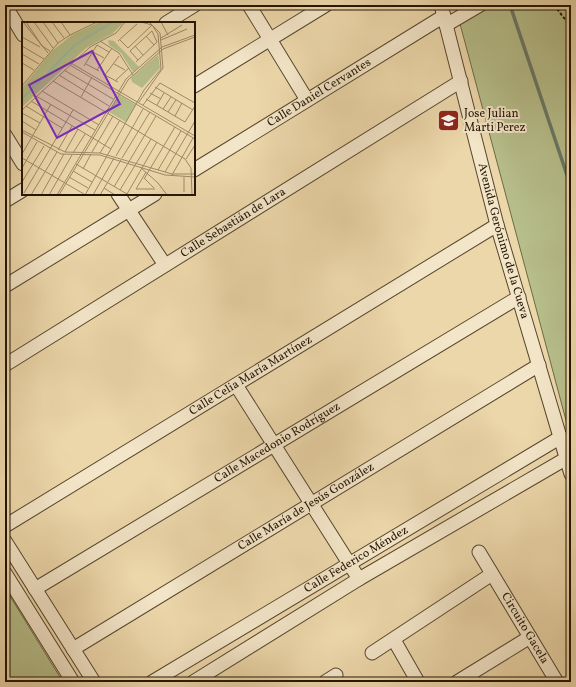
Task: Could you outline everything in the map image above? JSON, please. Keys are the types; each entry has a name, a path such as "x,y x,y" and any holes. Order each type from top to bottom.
{"street":[{"path":"5,5 22,33"},
{"path":"168,22 195,5"},
{"path":"249,5 308,100"},
{"path":"195,85 326,5"},
{"name":"Calle Daniel Cervantes","path":"195,169 444,15 478,6"},
{"name":"Avenida Gerónimo de la Cueva","path":"444,15 497,225 571,474"},
{"name":"Calle Sebastián de Lara","path":"5,365 461,82"},
{"path":"5,135 22,162"},
{"path":"5,201 22,191"},
{"path":"119,195 165,265"},
{"path":"5,286 153,195"},
{"name":"Calle Celia María Martínez","path":"5,526 497,225"},
{"name":"Calle Macedonio Rodríguez","path":"36,589 519,297"},
{"name":"Calle María de Jesús González","path":"73,649 539,365"},
{"path":"236,385 359,579"},
{"name":"Calle Federico Méndez","path":"152,682 348,563 561,437"},
{"name":"Calle Federico Méndez","path":"194,682 359,579 567,458"},
{"path":"5,541 94,682"},
{"name":"Circuito Gacela","path":"479,552 557,682"},
{"path":"5,573 73,682"},
{"path":"372,653 394,640 492,574"},
{"path":"457,682 530,637"},
{"path":"394,640 418,682"}],"path":[{"path":"554,5 571,27"}],"green space":[{"path":"455,5 571,5 571,439"},
{"path":"5,588 63,682 5,682"}],"waterway":[{"path":"510,5 571,187"}],"place":[{"name":"Jose Julian Marti Perez","path":"448,121"}]}
